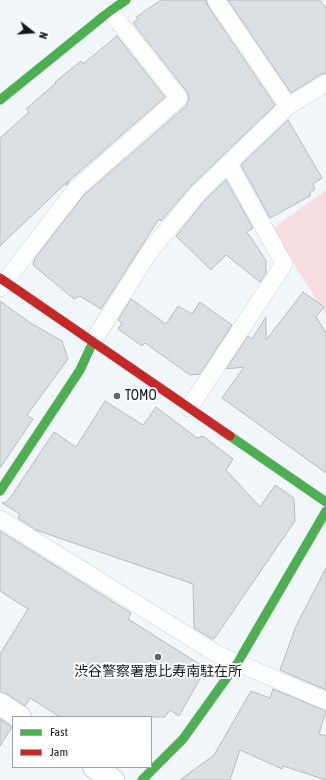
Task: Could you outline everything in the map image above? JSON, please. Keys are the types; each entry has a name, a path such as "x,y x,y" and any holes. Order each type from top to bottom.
{"street":[{"path":"0,100 110,11 126,0"},
{"path":"1,282 93,342 326,502"},
{"path":"0,490 80,370 93,342"},
{"path":"142,780 183,739 238,662 326,511"},
{"path":"0,704 18,716"},
{"path":"95,768 113,780"}],"lane":[{"path":"216,0 288,106"},
{"path":"1,282 77,188 179,98 110,11"},
{"path":"93,342 150,251 198,193 288,106 326,83"},
{"path":"189,408 284,264 229,164"},
{"path":"0,520 217,654 326,701"}],"shaded area":[{"path":"326,190 326,315 272,229"}],"building":[{"path":"161,0 206,0 208,6 275,105 191,186 161,221 159,219 101,309 80,296 74,299 33,265 35,258 84,195 186,106 188,102 189,97 187,92 133,23 138,19 136,17"},
{"path":"228,0 320,0 326,8 326,73 321,74 291,93"},
{"path":"117,36 165,97 70,180 66,186 68,181 0,246 0,138 29,112 26,109 56,83 55,82 81,61 83,64"},
{"path":"288,120 322,178 313,184 315,189 310,193 310,196 270,218 241,165"},
{"path":"226,180 253,228 247,232 266,260 266,273 260,282 226,255 211,270 176,236 205,200"},
{"path":"303,292 324,307 316,317 326,333 326,473 222,398 244,367 226,369 248,336 252,339 266,317 266,340"},
{"path":"131,299 166,324 178,306 192,314 200,302 232,325 200,374 190,375 145,343 142,346 118,329 122,323 118,320"},
{"path":"0,301 32,324 62,341 68,359 27,415 33,419 0,468"},
{"path":"105,401 143,425 156,407 197,438 203,436 233,459 226,470 260,507 275,485 294,498 295,521 214,639 194,628 193,584 36,530 18,518 20,514 2,503 6,502 10,498 54,432 76,447"},
{"path":"0,531 131,613 128,619 206,668 179,716 170,710 165,717 58,716 30,698 25,706 7,694 0,692 0,654 28,609 0,591"},
{"path":"326,568 326,690 280,670 296,626"},
{"path":"273,689 326,711 319,734 326,736 326,780 283,766 282,769 240,750 230,780 180,780 214,755 251,691 270,698"},
{"path":"0,719 12,727 0,746"}],"traffic: fast":[{"path":"0,100 110,11 126,0"},
{"path":"0,491 80,370 93,342"},
{"path":"230,436 326,502"},
{"path":"142,780 183,739 238,662 326,511"}],"traffic: jam":[{"path":"0,278 230,436"}],"place":[{"name":"TOMO","path":"117,396"},
{"name":"渋谷警察署恵比寿南駐在所","path":"158,657"}]}
